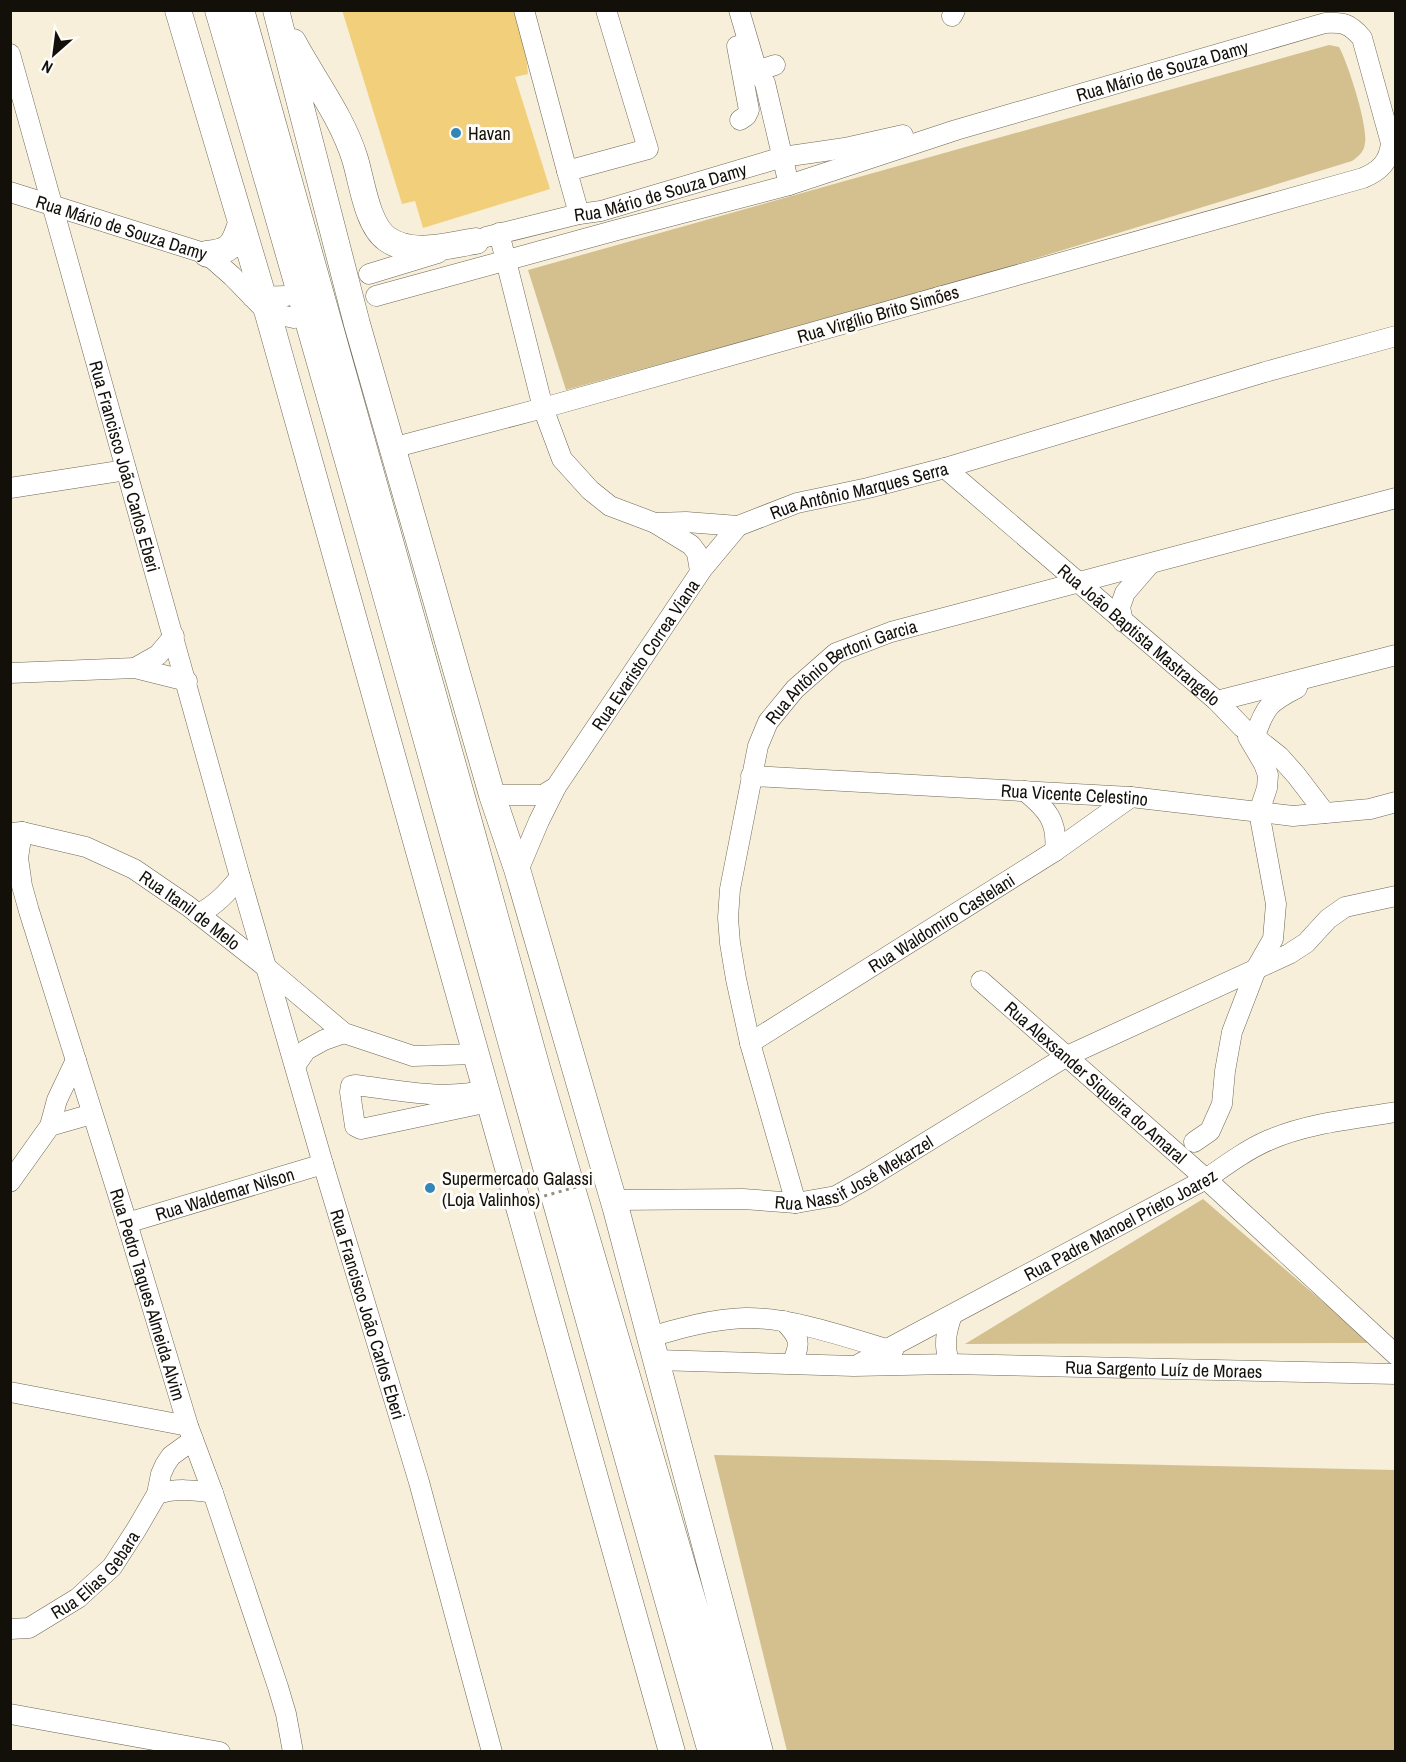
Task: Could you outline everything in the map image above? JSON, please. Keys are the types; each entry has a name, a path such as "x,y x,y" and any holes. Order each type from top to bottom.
{"main road":[{"path":"178,10 240,226 267,300 475,1054 539,1274 672,1752"},
{"path":"219,10 299,284 590,1331 711,1752"},
{"path":"241,10 535,1061 737,1752"},
{"path":"260,10 265,55 299,214"},
{"path":"278,10 350,145 366,202 377,227 386,239 412,249 488,237"},
{"path":"278,10 354,313 492,795 613,1200 760,1752"},
{"path":"207,254 229,249 235,242 240,226"},
{"path":"648,1667 689,1752"}],"street":[{"path":"524,10 579,214 617,230"},
{"path":"567,171 648,149 606,10"},
{"path":"739,10 749,44 766,68 765,83 789,185"},
{"name":"Rua Mário de Souza Damy","path":"376,296 789,185 956,130 1325,22 1338,22 1352,27 1362,38 1391,143 1390,155 1384,164 1375,173 1363,178"},
{"path":"740,120 746,116 748,110 737,46 749,44"},
{"name":"Rua Francisco João Carlos Eberi","path":"10,54 55,207 240,878 419,1482 492,1752"},
{"name":"Rua Mário de Souza Damy","path":"369,274 488,237 579,214 601,211 783,157 845,148 928,130 956,130"},
{"name":"Rua Virgílio Brito Simões","path":"392,448 543,408 1363,178"},
{"name":"Rua Mário de Souza Damy","path":"10,192 207,254 267,300"},
{"name":"Rua Antônio Marques Serra","path":"488,237 507,260 543,408 562,459 575,475 610,506 656,523 687,522 738,526 797,503 945,468 1265,372 1395,336"},
{"path":"267,300 294,318"},
{"name":"Rua João Baptista Mastrangelo","path":"945,468 1285,762 1324,813"},
{"path":"10,488 126,470"},
{"name":"Rua Antônio Bertoni Garcia","path":"796,1203 750,1042 734,970 728,918 730,889 758,746 768,722 795,689 836,653 891,632 1395,498"},
{"path":"656,523 691,545 697,553 700,571"},
{"name":"Rua Evaristo Correa Viana","path":"517,873 556,787 700,571 738,526"},
{"path":"1123,622 1120,607 1125,594 1149,564"},
{"path":"135,668 158,655 174,636"},
{"path":"1217,701 1395,655"},
{"path":"10,673 135,668 187,681"},
{"path":"1194,1142 1210,1131 1222,1104 1232,1032 1257,967 1273,939 1276,904 1259,812 1267,788 1268,775 1248,732 1275,699 1326,674"},
{"name":"Rua Vicente Celestino","path":"752,776 1131,797 1293,816 1370,808 1395,802"},
{"path":"492,795 543,795 556,787"},
{"path":"1025,791 1049,813 1056,837 1055,850"},
{"name":"Rua Waldomiro Castelani","path":"750,1042 1055,850 1131,797"},
{"name":"Rua Itanil de Melo","path":"16,833 86,847 134,869 198,914 267,968 344,1034 413,1056 475,1054"},
{"name":"Rua Pedro Taques Almeida Alvim","path":"16,833 22,886 190,1433 213,1493 278,1687 293,1752"},
{"path":"198,914 211,908 240,878"},
{"name":"Rua Nassif José Mekarzel","path":"613,1200 743,1199 796,1203 836,1196 1067,1056 1289,954 1306,943 1328,920 1345,908 1395,896"},
{"name":"Rua Alexsander Siqueira do Amaral","path":"981,981 1206,1179 1395,1355"},
{"path":"295,1066 306,1050 324,1040 344,1034"},
{"path":"10,1182 50,1126 57,1100 76,1060"},
{"path":"355,1085 437,1094 487,1096 361,1129 355,1126 350,1092 351,1086 355,1085"},
{"name":"Rua Padre Manoel Prieto Joarez","path":"854,1366 1206,1179 1269,1140 1307,1127 1395,1112"},
{"path":"50,1126 93,1114"},
{"name":"Rua Waldemar Nilson","path":"127,1223 323,1164"},
{"path":"942,1364 952,1315"},
{"name":"Rua Sargento Luíz de Moraes","path":"653,1348 705,1322 745,1318 784,1321 942,1364"},
{"path":"784,1321 795,1333 798,1341 797,1353 792,1363"},
{"path":"691,1360 686,1351 687,1338 691,1332 705,1322"},
{"name":"Rua Sargento Luíz de Moraes","path":"653,1348 691,1360 854,1366 942,1364 1395,1374"},
{"path":"10,1392 190,1433"},
{"name":"Rua Elias Gebara","path":"10,1629 29,1628 78,1598 112,1567 157,1494 165,1465 190,1433"},
{"path":"157,1494 188,1489 213,1493"},
{"path":"10,1714 220,1752"}],"path":[{"path":"537,1198 594,1182"}],"shaded area":[{"path":"1329,45 1339,47 1343,55 1363,123 1364,146 1361,154 1352,161 972,278 566,390 528,270"},
{"path":"1203,1199 1371,1343 965,1344"},
{"path":"714,1455 1395,1470 1395,1751 787,1751"}],"building":[{"name":"Havan","path":"342,10 514,10 523,27 528,74 515,77 550,189 423,228 415,201 402,204"}],"place":[{"name":"Havan","path":"456,133"},
{"name":"Supermercado Galassi (Loja Valinhos)","path":"430,1188"}]}
